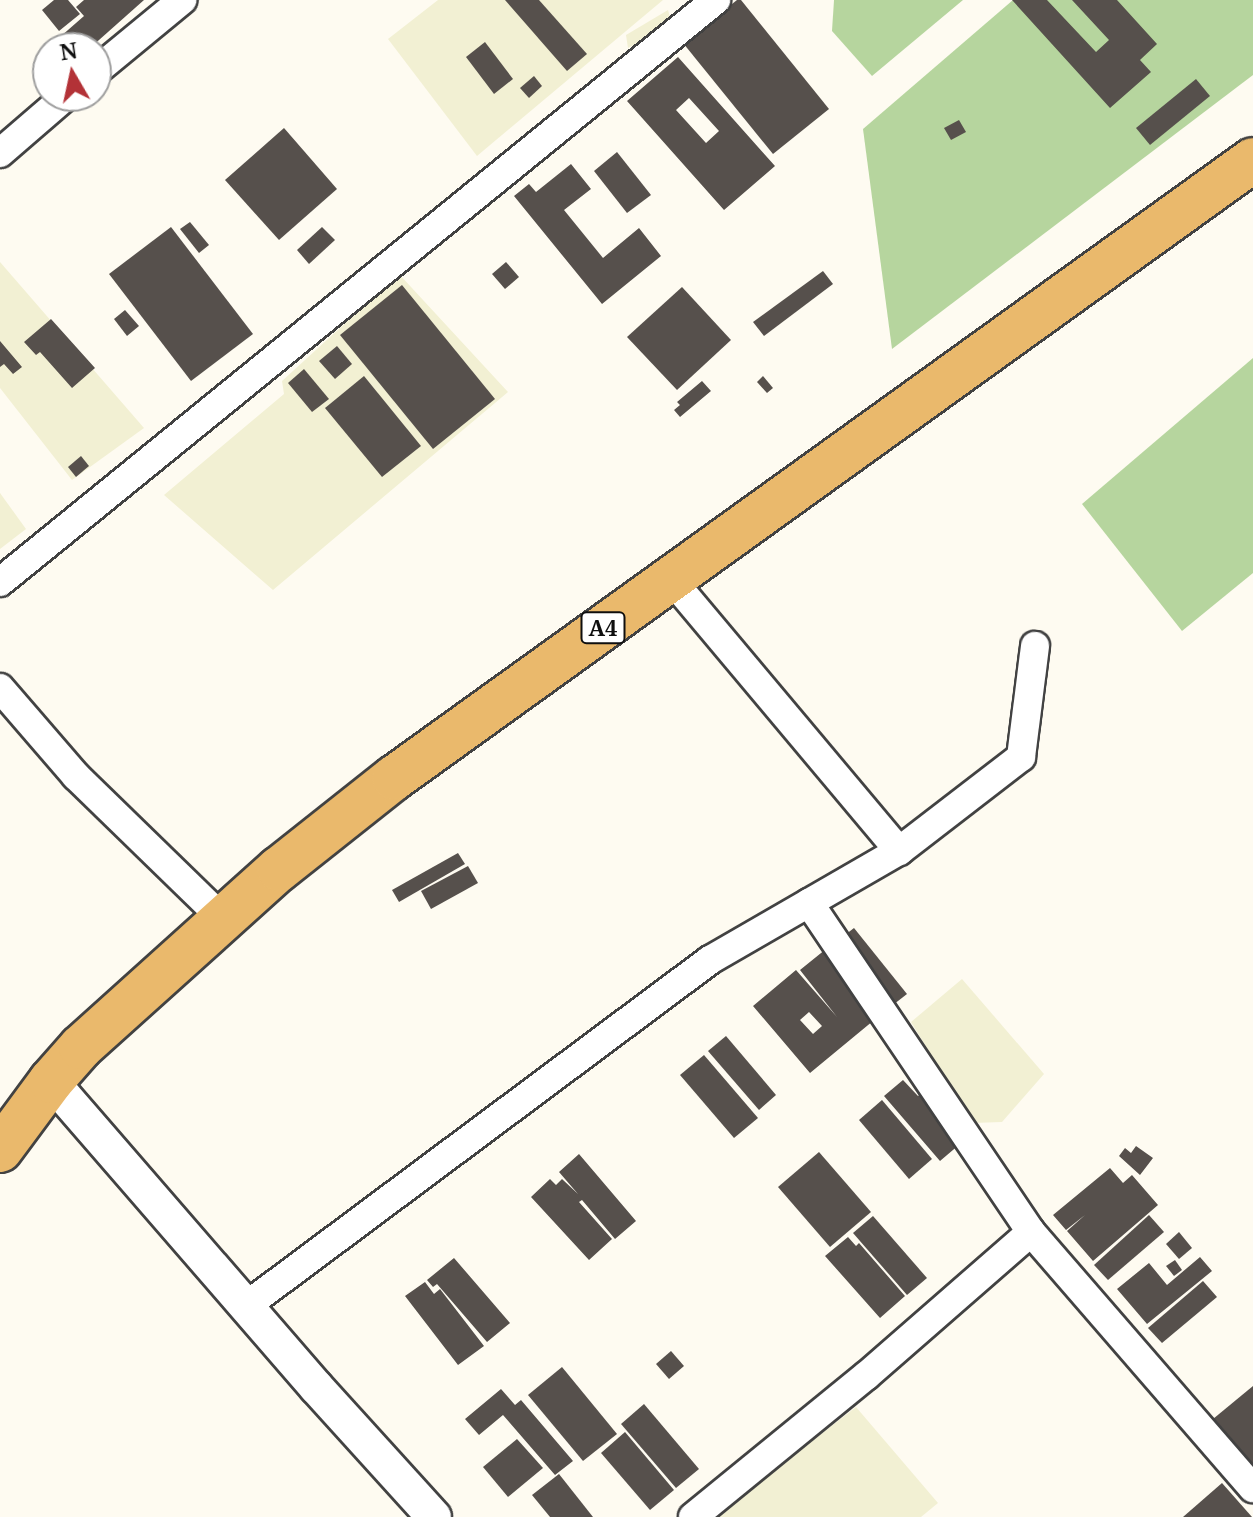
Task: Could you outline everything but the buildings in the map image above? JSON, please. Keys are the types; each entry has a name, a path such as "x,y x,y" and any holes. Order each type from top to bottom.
{"highway":[{"name":"A4","path":"0,1150 51,1081 81,1047 279,869 394,778 1253,160"}],"street":[{"path":"112,58 182,0"},
{"path":"0,582 716,0"},
{"path":"0,153 47,112"},
{"path":"671,579 899,851"},
{"path":"246,1306 710,960 899,851 1021,757 1035,646"},
{"path":"0,688 76,776 223,919"},
{"path":"809,903 1031,1232 1253,1488"},
{"path":"51,1081 434,1517"},
{"path":"693,1517 866,1376 1031,1232"}],"shaded area":[{"path":"438,0 663,0 477,156 388,39"},
{"path":"668,10 672,25 628,48 626,35"},
{"path":"0,262 144,428 72,480 0,388"},
{"path":"399,274 508,392 273,590 164,495 284,394 282,381"},
{"path":"0,493 26,529 0,549"},
{"path":"962,979 1044,1074 1002,1122 972,1123 911,1022"},
{"path":"856,1407 938,1503 921,1517 714,1517"}],"green space":[{"path":"834,0 963,0 872,76 832,31"},
{"path":"1013,0 1253,0 1253,75 892,349 863,129"},
{"path":"1253,358 1253,573 1182,631 1082,504"}]}
